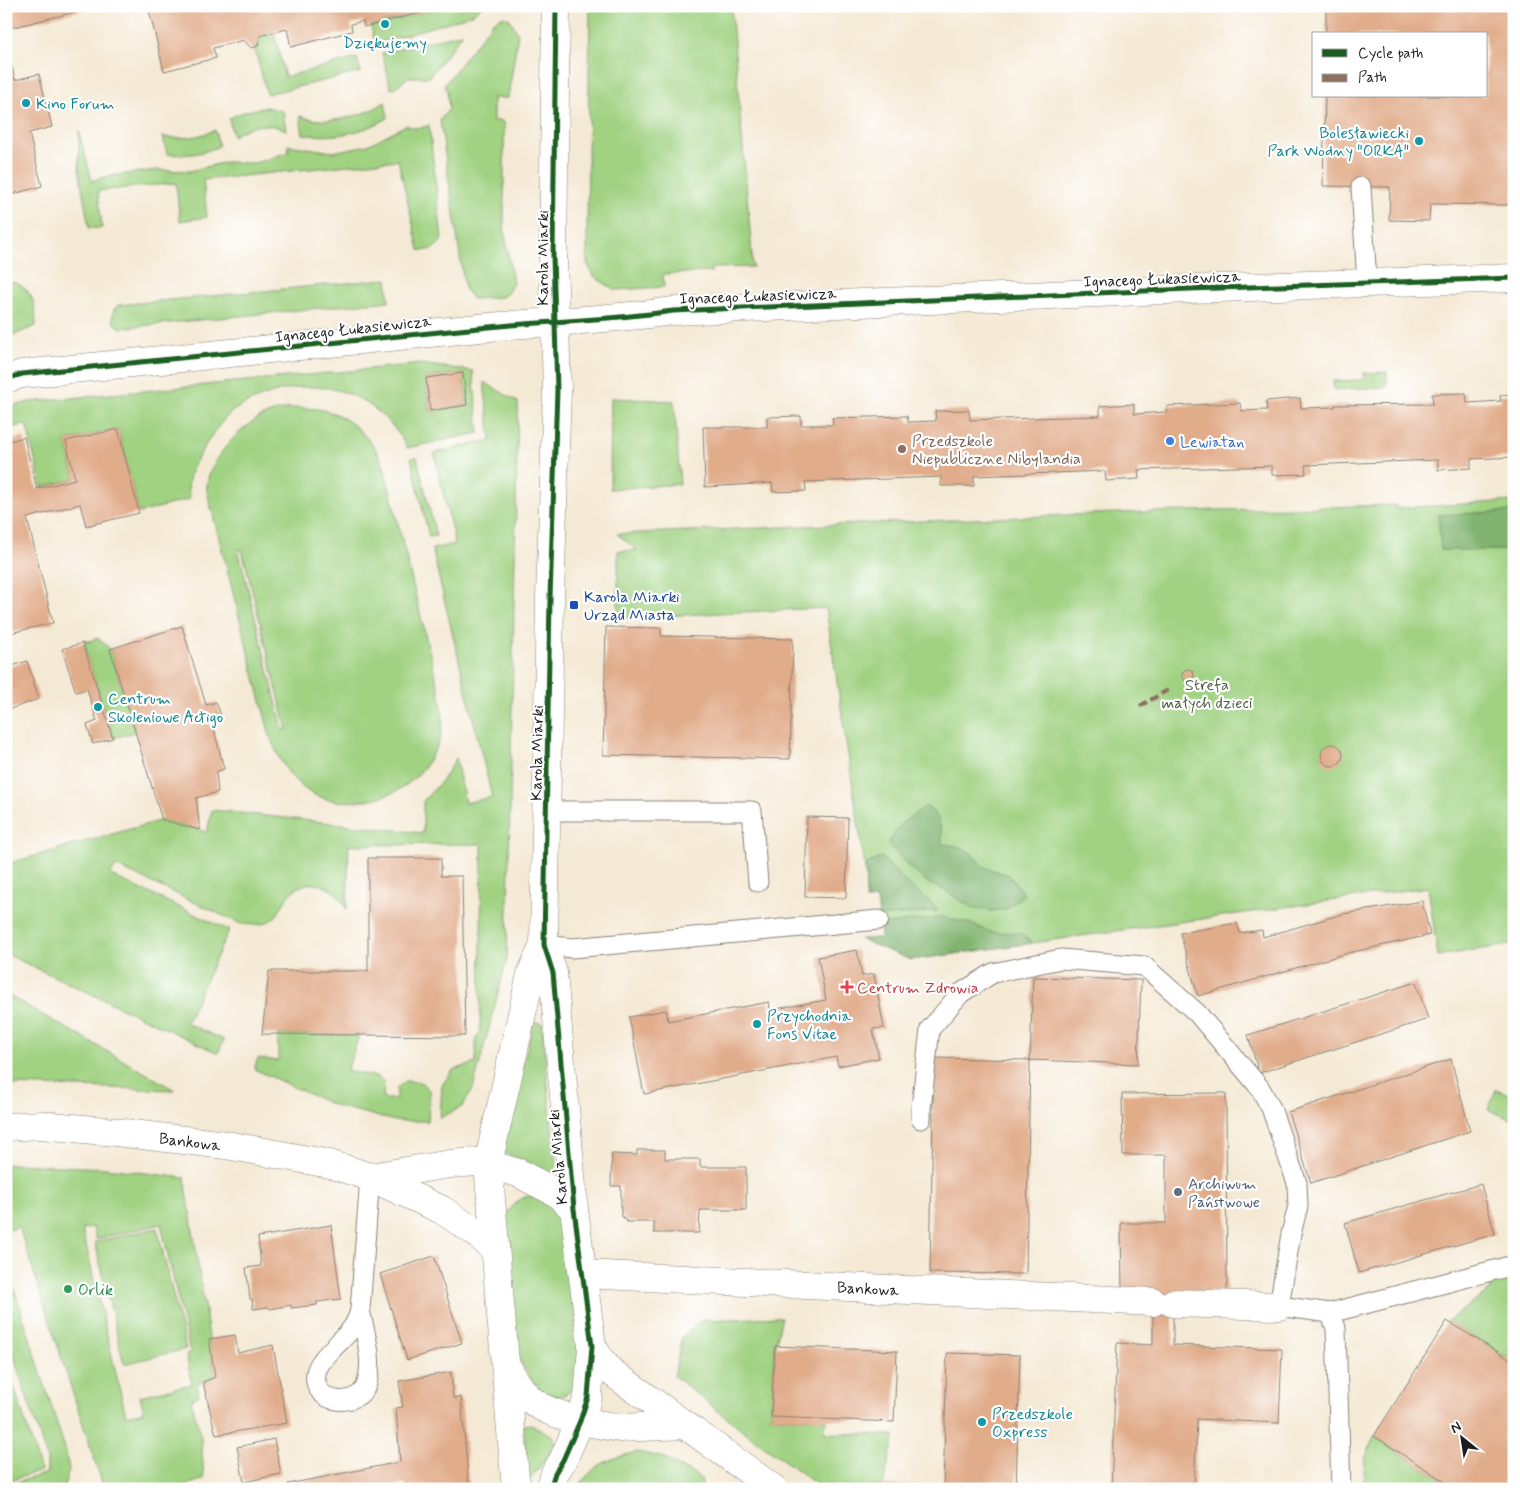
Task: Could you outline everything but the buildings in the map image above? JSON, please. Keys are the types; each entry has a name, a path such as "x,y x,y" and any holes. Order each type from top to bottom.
{"street":[{"name":"Karola Miarki","path":"550,1489 555,1473 564,1460 588,1397 592,1346 574,1209 553,973 544,945 550,598 557,390 553,256 556,6"},
{"name":"Ignacego Łukasiewicza","path":"6,379 22,374 554,321 632,317 673,311 1514,278"},
{"name":"Karola Miarki","path":"518,1489 515,1477 504,1362 488,1164 531,974 544,945"},
{"name":"Bankowa","path":"6,1127 41,1125 226,1146 330,1164 370,1177 442,1210 475,1232 495,1250"},
{"name":"Bankowa","path":"370,1177 450,1164 478,1162 518,1173 557,1193 574,1209"},
{"name":"Bankowa","path":"583,1274 1279,1306"},
{"path":"592,1346 610,1371 774,1489"},
{"name":"Karola Miarki","path":"504,1362 528,1398 549,1410 580,1421"},
{"path":"580,1421 620,1428 686,1425"}],"lane":[{"path":"1361,187 1367,283"},
{"path":"547,811 752,811 758,882"},
{"path":"544,945 572,948 879,920"},
{"path":"921,1119 930,1029 961,993 992,973 1061,959 1144,966 1197,1013 1260,1088 1271,1108 1297,1183 1298,1206 1291,1234 1279,1306 1330,1313 1514,1265"},
{"path":"360,1310 370,1177"},
{"path":"1330,1313 1336,1328 1341,1489"}],"green space":[{"path":"446,6 482,6 474,13 465,17 375,44 371,26"},
{"path":"590,6 731,6 753,267 712,268 711,272 663,274 664,287 615,290 593,275 587,263"},
{"path":"503,16 510,19 518,34 508,98 493,98 493,121 502,121 504,125 504,228 513,283 508,292 502,297 473,299 465,290 440,120 449,109 447,91 444,85 493,22"},
{"path":"274,32 285,77 357,58 361,72 267,94 254,47 258,46 260,36"},
{"path":"463,33 429,77 408,77 391,89 382,53"},
{"path":"385,102 388,118 368,128 347,134 325,136 303,134 300,116 317,120 345,118 371,110"},
{"path":"266,107 283,111 286,130 279,127 259,125 233,136 229,119 242,112"},
{"path":"406,125 418,128 429,125 442,239 435,247 429,250 419,250 398,160 203,180 207,217 180,221 176,183 98,191 102,228 89,228 79,170 79,131 92,181 104,177 156,170 190,171 226,162 255,163 289,152 288,145 333,152 368,145"},
{"path":"215,130 219,146 194,154 167,154 163,137 189,137"},
{"path":"387,279 389,301 121,328 114,323 113,318 113,311 118,305"},
{"path":"14,282 30,295 34,306 36,326 6,338 6,311 9,311 8,283"},
{"path":"421,364 473,371 479,433 407,448 401,437 387,420 360,399 330,388 297,388 281,391 245,404 233,411 224,420 214,432 194,467 188,488 190,499 139,513 118,429 66,441 75,479 42,487 26,424 6,429 6,408 29,402","holes":["463,373 467,405 430,411 426,378"]},
{"path":"1387,372 1387,387 1334,390 1333,381 1363,380 1363,373"},
{"path":"484,382 518,402 507,959 473,1089 462,1107 440,1118 442,1085 453,1070 476,1063 476,1038 480,1032 482,844 349,845 347,910 343,902 331,890 316,884 307,884 291,893 279,911 268,922 256,925 241,924 116,866 110,875 229,930 186,1023 224,1040 218,1053 6,954 6,864 162,820 207,832 212,810 423,833 423,801 441,782 456,758 465,803 492,797 432,549 455,544 434,453 491,440"},
{"path":"611,398 674,401 680,484 610,489"},
{"path":"291,408 318,409 341,417 357,428 376,450 384,466 440,695 443,719 436,748 425,765 410,782 382,797 352,802 326,799 314,795 296,781 281,760 270,736 207,492 211,470 217,459 224,448 242,430 272,412","holes":["238,549 242,550 287,730 283,730"]},
{"path":"417,457 436,536 429,537 411,458"},
{"name":"Strefa małych dzieci","path":"1514,501 1514,944 1438,956 1428,887 911,960 860,939 881,938 878,899 866,900 866,875 826,608 618,618 618,551 637,550 617,534 1116,513 1395,505 1396,508"},
{"path":"1514,511 1514,550 1441,550 1438,515"},
{"path":"98,638 110,649 135,732 113,738 83,643"},
{"path":"926,806 935,814 939,822 942,844 958,846 970,852 984,867 1009,875 1024,894 1007,909 991,911 974,909 944,890 928,883 907,865 888,843 902,823"},
{"path":"882,857 905,882 938,911 879,917 877,899 866,900 865,865"},
{"path":"943,917 969,923 991,932 1021,933 1033,943 911,960 860,939 881,938 880,925"},
{"path":"6,994 175,1090 12,1085 6,1083"},
{"path":"536,1022 541,1023 542,1027 556,1168 552,1173 548,1173 527,1161 502,1151 533,1024"},
{"path":"278,1034 359,1035 347,1071 377,1077 384,1082 383,1099 396,1099 397,1088 405,1081 421,1082 430,1091 428,1121 395,1121 333,1105 254,1069 258,1058 278,1061"},
{"path":"1496,1089 1514,1096 1514,1120 1488,1110"},
{"name":"Orlik","path":"6,1165 106,1168 185,1178 215,1377 197,1384 199,1395 191,1400 201,1437 204,1479 175,1489 104,1489 19,1227 6,1231","holes":["161,1224 190,1352 186,1354 192,1384 140,1396 144,1412 126,1416 82,1229 93,1227 96,1239"]},
{"path":"527,1196 540,1199 552,1210 564,1233 578,1336 580,1365 575,1385 569,1392 559,1396 545,1393 535,1384 526,1372 517,1354 505,1217 514,1205"},
{"path":"157,1228 186,1349 124,1364 95,1242"},
{"path":"6,1263 66,1452 69,1470 63,1489 6,1489 6,1486 47,1473 47,1459 6,1332"},
{"path":"1492,1280 1514,1280 1514,1362 1447,1321 1490,1291"},
{"path":"782,1317 775,1346 771,1417 826,1419 825,1433 895,1435 883,1486 868,1486 868,1489 823,1489 745,1432 674,1376 682,1337 702,1320"},
{"path":"6,1362 41,1471 6,1482"},
{"path":"530,1424 553,1436 554,1445 544,1462 530,1479 527,1479 524,1425"},
{"path":"1374,1436 1447,1483 1447,1489 1363,1489 1365,1459"},
{"path":"638,1452 662,1457 697,1476 702,1480 701,1489 577,1489 589,1474 603,1463"}],"marked path":[{"path":"1140,706 1168,690"}],"cycle path":[{"path":"550,1489 555,1473 563,1460 580,1421 588,1397 592,1346 574,1209 553,973 544,945 550,598 557,390 553,256 556,6"},
{"path":"6,379 22,374 489,327 673,311 1190,289 1514,278"}],"place":[{"name":"Dziękujemy","path":"385,24"},
{"name":"Kino Forum","path":"26,103"},
{"name":"Bolesławiecki Park Wodny \"ORKA\"","path":"1419,141"},
{"name":"Lewiatan","path":"1170,441"},
{"name":"Przedszkole Niepubliczne Nibylandia","path":"902,449"},
{"name":"Karola Miarki Urząd Miasta","path":"574,605"},
{"name":"Centrum Skoleniowe Actigo","path":"98,707"},
{"name":"Centrum Zdrowia","path":"847,987"},
{"name":"Przychodnia Fons Vitae","path":"757,1024"},
{"name":"Archiwum Państwowe","path":"1178,1192"},
{"name":"Orlik","path":"68,1289"},
{"name":"Przedszkole Oxpress","path":"982,1422"}]}
